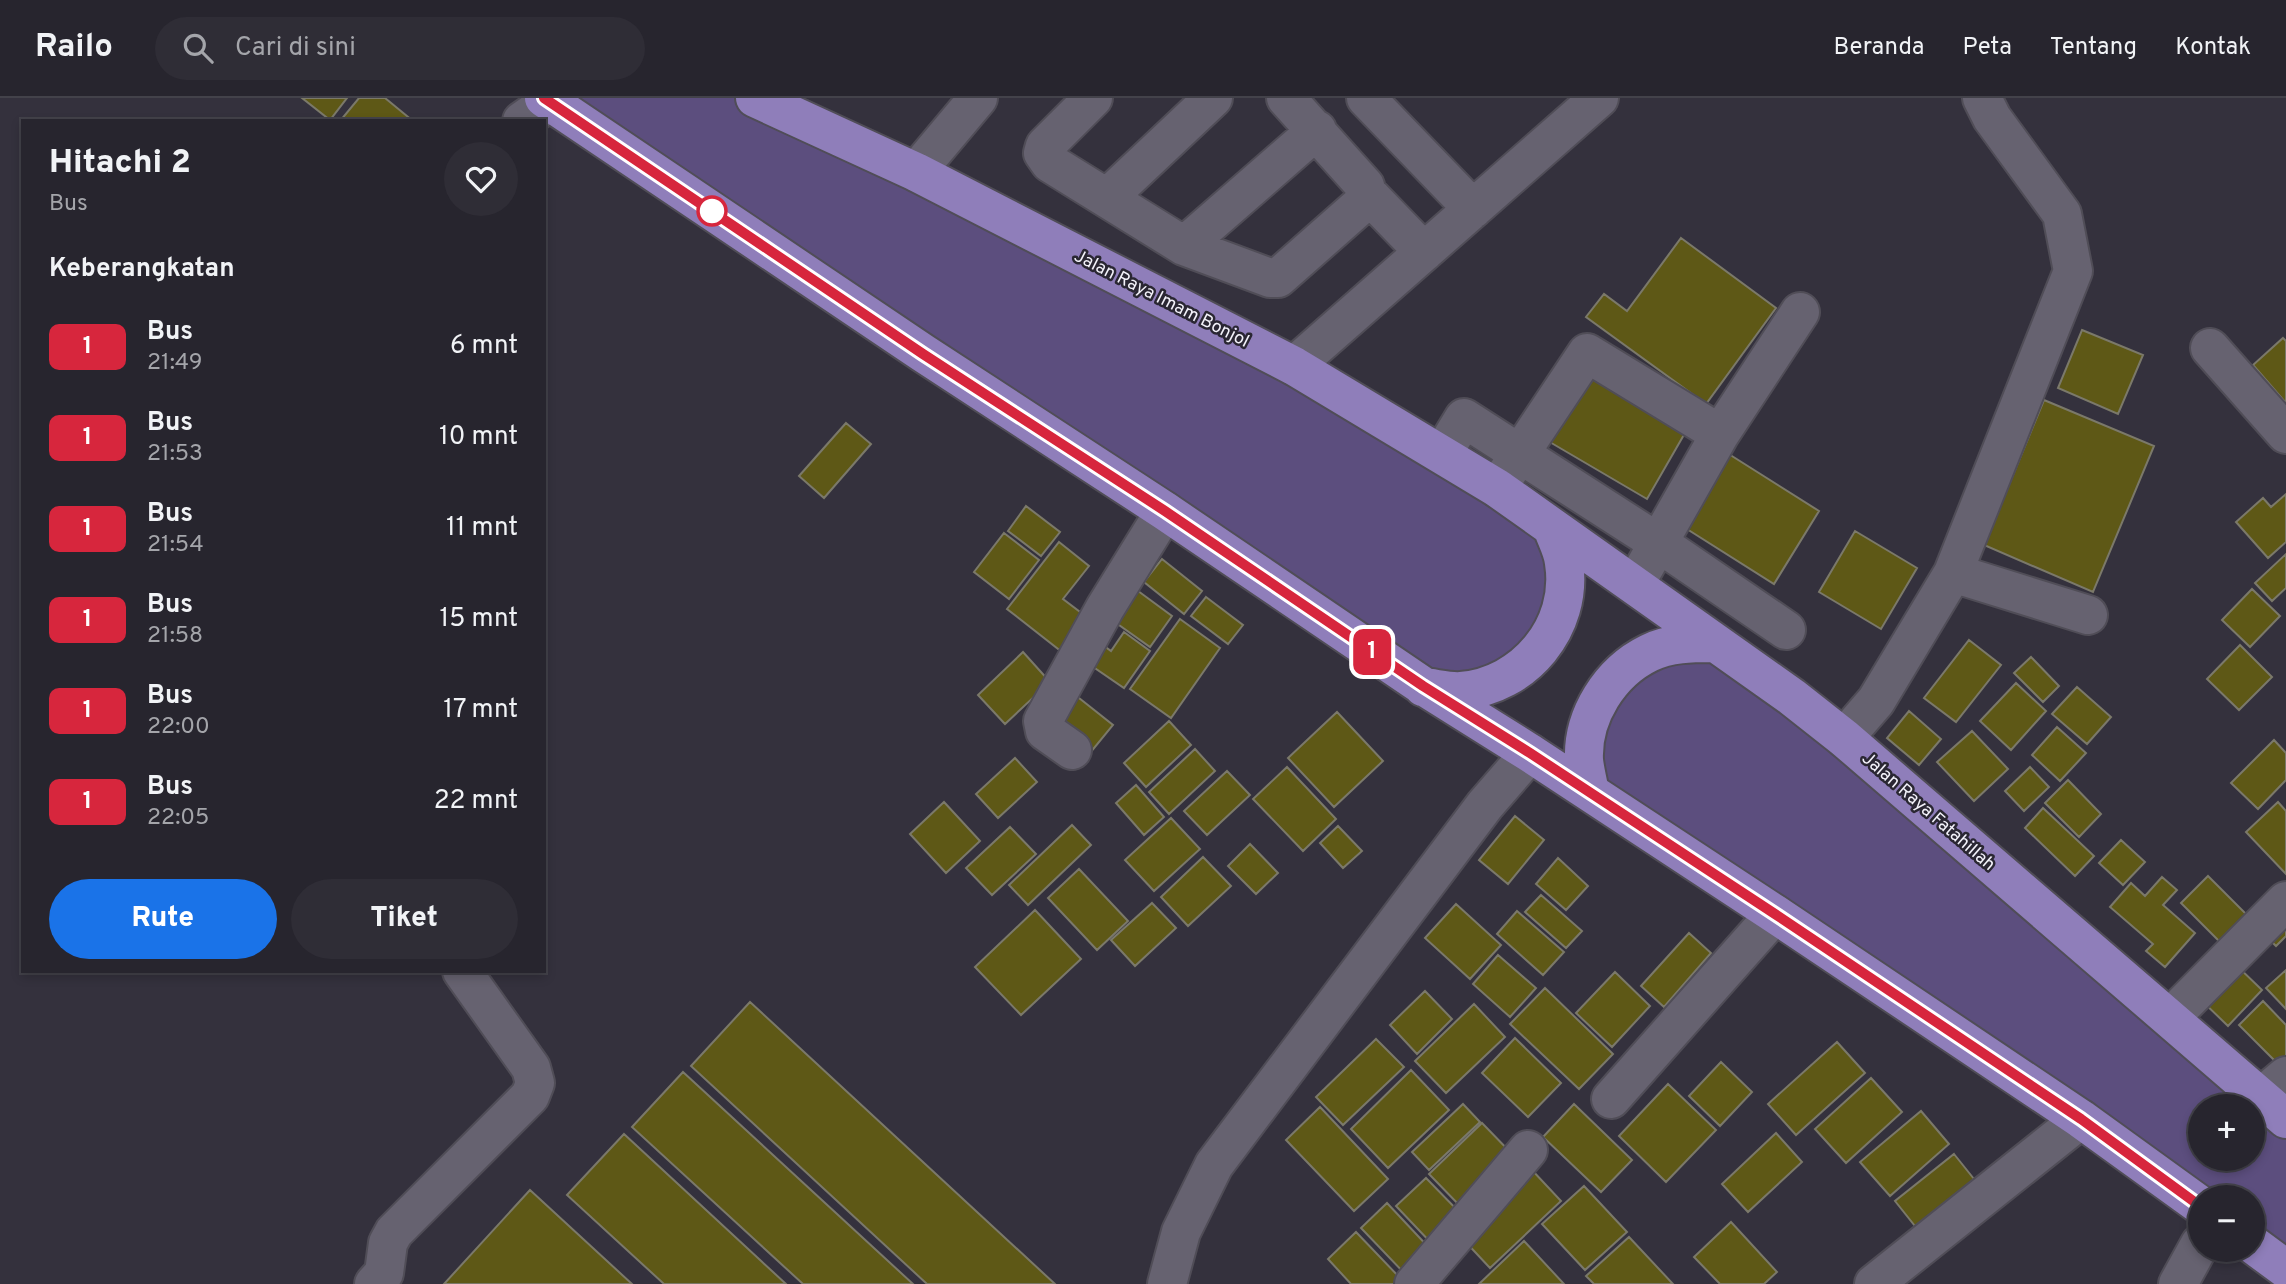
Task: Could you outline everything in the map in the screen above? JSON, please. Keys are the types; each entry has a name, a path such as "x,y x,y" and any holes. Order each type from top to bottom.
{"highway":[{"name":"Jalan Raya Imam Bonjol","path":"755,98 916,172 1294,366 1497,488 1552,527"},
{"path":"538,107 1165,511 1423,686 1775,914 2081,1119 2188,1197"},
{"path":"1423,686 1460,691 1496,683 1528,664 1552,635 1564,600 1564,563 1552,527"},
{"name":"Jalan Raya Fatahillah","path":"1552,527 1792,697 1844,738 2170,1018 2278,1097"},
{"path":"1590,792 1584,759 1588,727 1601,696 1622,671 1649,653 1681,643 1714,643"},
{"path":"2265,1254 2286,1269"}],"street":[{"path":"916,172 978,98"},
{"path":"1093,98 1045,146 1043,153 1050,163 1184,246 1270,278 1278,278 1363,202 1367,194"},
{"path":"1107,198 1213,98"},
{"path":"1286,98 1365,186 1367,194 1424,252"},
{"path":"1366,98 1473,209"},
{"path":"1294,366 1599,98"},
{"path":"1844,738 1876,701 1953,573 2073,271 2062,214 1992,118 1982,98"},
{"path":"1184,246 1317,130"},
{"path":"1635,584 1720,434 1800,312"},
{"path":"2210,348 2286,434"},
{"path":"1497,488 1587,353 1720,434"},
{"path":"1442,454 1464,418 1657,542 1786,630"},
{"path":"1072,750 1045,731 1044,721 1105,608 1165,511"},
{"path":"1953,573 2088,615"},
{"path":"1167,1284 1181,1232 1214,1165 1485,805 1530,753"},
{"path":"2170,1018 2286,901"},
{"path":"1611,1099 1775,914"},
{"path":"374,1284 384,1273 390,1237 530,1096 535,1083 531,1068 463,973"},
{"path":"1874,1284 2081,1119"},
{"path":"1414,1284 1528,1150"},
{"path":"2178,1284 2190,1262"}],"shaded area":[{"path":"544,98 755,98 916,172 1552,527 1552,635 1460,691"},
{"path":"1714,643 2256,1094 2188,1094 2188,1171 2265,1171 2265,1102 2286,1119 2286,1269 2265,1254 2265,1185 2188,1185 2188,1189 1590,792 1601,696"}],"building":[{"path":"302,98 347,98 329,119"},
{"path":"359,98 385,98 411,119 342,119"},
{"path":"1681,238 1776,308 1706,404 1586,317 1604,294 1627,311"},
{"path":"2082,330 2143,355 2118,414 2058,388"},
{"path":"2283,338 2286,341 2286,403 2253,365"},
{"path":"1589,368 1689,426 1647,499 1548,441"},
{"path":"2044,400 2154,446 2093,592 1984,545"},
{"path":"846,423 871,444 824,498 799,476"},
{"path":"1724,451 1819,511 1774,584 1679,524"},
{"path":"2286,494 2286,542 2268,558 2236,522 2263,498 2271,507"},
{"path":"1026,506 1060,532 1041,556 1008,531"},
{"path":"1855,531 1917,568 1881,629 1819,592"},
{"path":"1004,533 1039,560 1009,599 974,572"},
{"path":"1059,542 1089,566 1063,599 1088,618 1062,652 1007,609"},
{"path":"2286,554 2286,588 2272,601 2255,583"},
{"path":"1162,559 1202,591 1184,614 1144,582"},
{"path":"1134,588 1172,616 1150,647 1112,620"},
{"path":"2252,589 2280,616 2250,647 2222,620"},
{"path":"1206,597 1243,625 1228,644 1191,616"},
{"path":"1180,619 1220,648 1171,718 1130,689"},
{"path":"1124,632 1150,651 1124,688 1086,662 1100,643 1111,651"},
{"path":"1969,640 2001,665 1956,722 1924,698"},
{"path":"2240,645 2272,677 2239,710 2207,679"},
{"path":"1023,652 1050,682 1005,724 978,695"},
{"path":"2031,657 2059,686 2043,702 2014,673"},
{"path":"2016,683 2046,711 2011,750 1980,721"},
{"path":"2077,687 2111,717 2087,744 2052,714"},
{"path":"1074,694 1113,725 1090,753 1052,721"},
{"path":"1909,711 1941,739 1919,765 1887,738"},
{"path":"1337,712 1383,761 1334,807 1288,758"},
{"path":"1169,721 1191,745 1146,787 1124,763"},
{"path":"2057,727 2086,753 2060,781 2032,755"},
{"path":"1972,731 2008,769 1974,801 1937,762"},
{"path":"2274,740 2286,753 2286,780 2258,809 2231,783"},
{"path":"1195,749 1215,771 1169,814 1149,792"},
{"path":"1015,758 1037,782 998,818 976,794"},
{"path":"1287,767 1336,819 1303,851 1253,799"},
{"path":"2030,767 2049,787 2024,811 2005,791"},
{"path":"1227,771 1250,795 1207,835 1184,811"},
{"path":"2068,780 2101,814 2079,837 2045,803"},
{"path":"1136,785 1164,817 1144,835 1116,803"},
{"path":"944,802 980,841 946,873 910,834"},
{"path":"2278,802 2286,811 2286,874 2246,832"},
{"path":"2043,808 2094,856 2075,876 2025,828"},
{"path":"1515,816 1544,840 1508,884 1479,860"},
{"path":"1171,818 1200,849 1154,891 1125,860"},
{"path":"1072,825 1091,845 1028,905 1009,885"},
{"path":"1338,826 1362,851 1343,868 1320,843"},
{"path":"1010,827 1036,854 992,895 966,868"},
{"path":"2121,840 2145,862 2123,885 2099,863"},
{"path":"1250,844 1278,873 1256,894 1228,866"},
{"path":"1203,857 1231,886 1188,926 1161,897"},
{"path":"1558,858 1588,886 1566,910 1536,884"},
{"path":"1079,869 1128,921 1097,950 1048,898"},
{"path":"2208,876 2249,917 2222,944 2181,903"},
{"path":"2162,877 2177,890 2163,905 2195,933 2165,967 2146,951 2153,944 2110,907 2131,883 2145,896"},
{"path":"1541,895 1582,931 1566,948 1525,912"},
{"path":"1152,903 1176,928 1135,966 1111,940"},
{"path":"1456,904 1501,945 1470,979 1425,938"},
{"path":"2286,906 2286,936 2276,946 2269,939"},
{"path":"1035,910 1081,959 1021,1015 975,967"},
{"path":"1517,911 1564,952 1543,975 1497,934"},
{"path":"1689,933 1711,953 1664,1007 1641,986"},
{"path":"1498,955 1536,988 1510,1017 1473,984"},
{"path":"2233,962 2262,990 2228,1026 2199,998"},
{"path":"2286,970 2286,1009 2266,988"},
{"path":"1615,972 1650,1006 1612,1047 1576,1013"},
{"path":"1545,988 1613,1054 1579,1089 1510,1024"},
{"path":"1425,991 1452,1019 1417,1054 1390,1025"},
{"path":"2263,1001 2286,1025 2286,1072 2239,1025"},
{"path":"750,1002 1055,1284 927,1284 691,1066"},
{"path":"1474,1004 1505,1037 1446,1093 1415,1061"},
{"path":"1515,1038 1561,1083 1528,1117 1482,1073"},
{"path":"1376,1039 1404,1067 1343,1125 1316,1097"},
{"path":"1837,1042 1865,1073 1796,1135 1768,1104"},
{"path":"1721,1062 1752,1092 1720,1126 1689,1096"},
{"path":"1411,1070 1449,1110 1388,1168 1351,1129"},
{"path":"683,1072 913,1284 803,1284 632,1127"},
{"path":"1871,1078 1902,1112 1846,1163 1815,1129"},
{"path":"1668,1084 1716,1130 1666,1182 1619,1136"},
{"path":"1463,1104 1480,1122 1429,1170 1412,1152"},
{"path":"1574,1104 1632,1160 1601,1192 1543,1137"},
{"path":"1320,1107 1388,1179 1354,1211 1286,1140"},
{"path":"1921,1111 1949,1144 1890,1196 1860,1162"},
{"path":"1482,1123 1515,1157 1462,1208 1429,1174"},
{"path":"1776,1133 1802,1162 1748,1212 1722,1184"},
{"path":"624,1134 786,1284 664,1284 567,1195"},
{"path":"1954,1154 1982,1189 1923,1236 1895,1201"},
{"path":"1531,1169 1561,1201 1490,1268 1461,1237"},
{"path":"1426,1178 1464,1217 1434,1246 1396,1206"},
{"path":"1584,1186 1627,1232 1585,1270 1542,1224"},
{"path":"530,1190 632,1284 444,1284"},
{"path":"1387,1203 1433,1252 1407,1276 1361,1228"},
{"path":"1731,1222 1777,1272 1764,1284 1720,1284 1694,1257"},
{"path":"1356,1232 1402,1280 1398,1284 1351,1284 1328,1259"},
{"path":"1629,1237 1673,1284 1594,1284 1586,1276"},
{"path":"1524,1241 1564,1284 1479,1284"}],"bus line":[{"name":"1","path":"544,98 1423,686 1775,914 2081,1119 2188,1197"}]}
